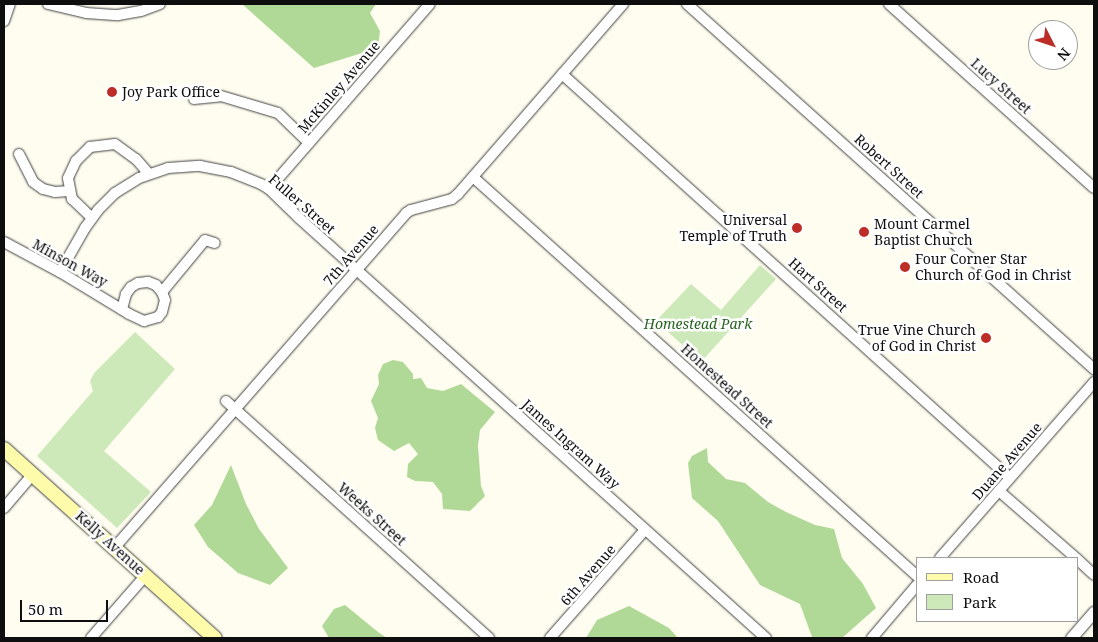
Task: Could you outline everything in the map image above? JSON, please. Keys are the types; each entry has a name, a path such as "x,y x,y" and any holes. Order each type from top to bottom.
{"main road":[{"name":"Kelly Avenue","path":"4,449 215,638"}],"street":[{"path":"4,21 10,4"},
{"path":"48,4 86,13 118,15 141,11 160,4"},
{"name":"McKinley Avenue","path":"269,189 430,4"},
{"name":"7th Avenue","path":"115,547 406,213 452,199 623,4"},
{"name":"Robert Street","path":"687,4 1094,369"},
{"name":"Lucy Street","path":"889,4 1094,188"},
{"name":"Hart Street","path":"562,74 1010,478"},
{"path":"194,99 220,96 278,114 309,143"},
{"path":"92,218 72,199 68,178 76,161 90,147 101,144 115,144 124,149 149,174"},
{"path":"19,154 33,182 43,189 69,191"},
{"name":"Fuller Street","path":"60,272 92,218 115,194 149,174 179,167 216,168 244,176 269,189 357,270"},
{"name":"Homestead Street","path":"473,177 916,575"},
{"path":"122,309 126,294 131,287 138,283 148,282 156,285 162,292 205,240 215,243"},
{"name":"Minson Way","path":"4,242 144,320 158,317 162,312 165,300 162,292"},
{"name":"James Ingram Way","path":"357,270 766,638"},
{"name":"Duane Avenue","path":"941,557 1094,382"},
{"name":"Weeks Street","path":"226,401 489,638"},
{"path":"4,508 33,474"},
{"path":"999,491 1075,557"},
{"name":"6th Avenue","path":"550,638 645,530"},
{"path":"1078,560 1094,575"},
{"path":"91,638 146,575"},
{"path":"872,638 916,586"},
{"path":"1071,638 1094,612"}],"green space":[{"path":"242,4 376,4 370,13 380,31 378,48 314,68"},
{"name":"Homestead Park","path":"760,265 776,279 701,362 656,321 691,284 721,310"},
{"path":"135,332 175,369 104,451 151,492 117,528 37,456 93,391 90,381 95,372"},
{"path":"393,360 403,362 413,374 413,379 421,378 427,388 443,391 461,384 495,412 480,430 478,446 481,486 485,496 470,511 443,509 442,494 433,482 415,481 407,477 408,464 418,454 409,443 394,451 378,440 375,428 378,418 371,401 379,384 378,375 383,364"},
{"path":"707,448 708,462 726,479 745,483 768,502 786,512 815,525 834,529 842,558 863,584 876,608 842,638 812,637 800,604 760,585 718,521 692,498 688,463 692,456"},
{"path":"231,465 246,504 259,529 288,568 270,585 238,573 208,547 194,525 212,505"},
{"path":"345,605 387,638 329,638 322,626 334,609"},
{"path":"629,606 669,628 678,638 586,638 597,620"}],"place":[{"name":"Joy Park Office","path":"112,92"},
{"name":"Universal Temple of Truth","path":"797,228"},
{"name":"Mount Carmel Baptist Church","path":"864,232"},
{"name":"Four Corner Star Church of God in Christ","path":"905,267"},
{"name":"True Vine Church of God in Christ","path":"986,338"}]}
